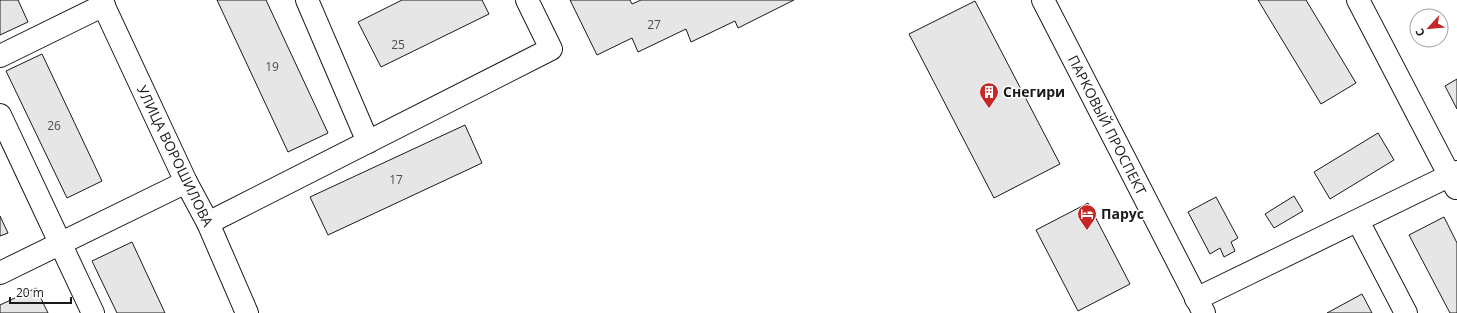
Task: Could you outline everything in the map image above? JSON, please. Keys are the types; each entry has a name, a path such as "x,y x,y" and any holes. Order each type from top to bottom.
{"street":[{"path":"307,0 368,142"},
{"path":"208,223 551,49 527,0"},
{"name":"ПАРКОВЫЙ ПРОСПЕКТ","path":"1043,0 1200,306"},
{"path":"1200,306 1358,220 1455,179 1358,0"},
{"path":"0,56 102,2"},
{"name":"УЛИЦА ВОРОШИЛОВА","path":"102,2 186,182 208,223 247,313"},
{"path":"0,114 94,313"},
{"path":"0,273 186,182"},
{"path":"1358,220 1406,313"}],"building":[{"path":"0,0 18,0 28,22 0,35"},
{"path":"217,0 266,0 328,133 288,152"},
{"path":"402,0 482,0 489,14 381,67 358,22"},
{"path":"570,0 630,0 632,4 641,0 794,0 738,28 735,21 691,42 686,29 638,52 632,38 597,55"},
{"path":"1258,0 1306,0 1356,83 1321,104"},
{"name":"Снегири","path":"975,1 1060,164 994,198 909,34"},
{"path":"42,54 102,181 67,198 6,71"},
{"path":"1457,79 1457,109 1445,86"},
{"path":"465,125 482,163 328,235 310,197"},
{"path":"1378,133 1394,160 1330,199 1314,172"},
{"path":"1294,196 1303,211 1274,228 1265,214"},
{"path":"1216,197 1238,238 1231,242 1235,251 1224,257 1220,248 1210,254 1188,212"},
{"path":"1088,203 1130,284 1078,311 1036,230"},
{"path":"0,216 8,233 0,236"},
{"path":"1444,217 1457,243 1457,313 1450,313 1409,235"},
{"path":"132,242 165,313 117,313 92,261"},
{"path":"36,288 48,313 0,313 0,305"},
{"path":"1362,294 1372,313 1327,313"}],"place":[{"name":"Снегири","path":"989,109"},
{"name":"Парус","path":"1087,231"}]}
